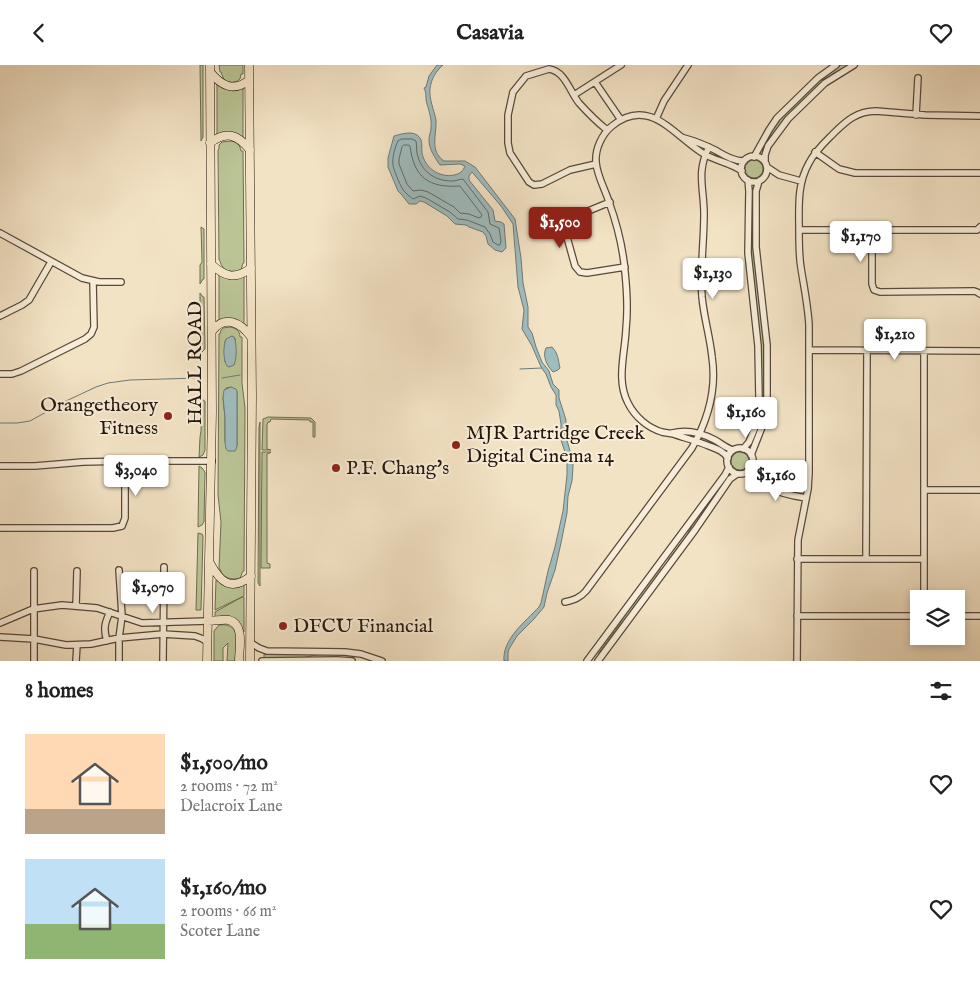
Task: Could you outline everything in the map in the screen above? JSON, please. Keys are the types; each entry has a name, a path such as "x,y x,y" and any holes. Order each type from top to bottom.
{"highway":[{"path":"249,65 251,268 250,661"},
{"path":"210,68 219,81 228,86 240,85 249,80"},
{"name":"HALL ROAD","path":"207,661 212,461 210,68"},
{"path":"210,143 222,137 234,137 241,140 250,150"},
{"path":"211,264 220,272 228,275 239,275 251,268"},
{"path":"212,331 221,323 234,322 245,329 251,337"},
{"path":"210,563 218,577 228,583 238,583 251,576"},
{"path":"208,621 227,620 237,625 240,635 240,661"}],"street":[{"path":"574,95 621,65"},
{"path":"656,119 664,101 688,65"},
{"path":"754,157 778,118 818,78 836,65"},
{"path":"758,478 752,465 752,455 766,415 767,345 757,255 756,191 767,172 765,155 768,146 788,119 825,83 854,65"},
{"path":"596,164 570,170 542,184 534,185 529,182 510,153 508,143 508,115 513,93 526,76 553,69 562,77 577,101 607,131"},
{"path":"916,115 918,78"},
{"path":"595,81 621,120"},
{"path":"797,661 798,540 809,473 809,318 800,263 799,194 801,181 806,167 816,152 848,119 859,114 876,111 916,115 980,116"},
{"path":"737,474 729,467 728,458 719,450 696,440 656,430 643,422 632,409 623,392 621,376 626,336 627,303 625,267 618,228 596,164 597,151 607,131 613,125 632,116 646,116 664,123 705,155 742,171"},
{"path":"684,138 709,147 736,161 744,161 754,157 761,159 779,175 801,181"},
{"path":"565,602 575,600 586,591 677,468 700,434 710,406 714,375 712,352 704,314 701,279 704,223 701,174 702,163 709,147"},
{"path":"816,152 839,169 855,173 980,173"},
{"path":"744,161 742,171 748,180 753,182 779,175"},
{"path":"743,449 748,444 754,430 759,398 758,346 748,253 748,180"},
{"path":"610,202 569,219 566,222 565,229 575,267 580,272 587,273 625,267"},
{"path":"799,230 974,230 980,227"},
{"path":"872,231 872,284 874,290 974,291 980,294"},
{"path":"0,233 77,276 93,282 121,282"},
{"path":"0,316 29,300 52,262"},
{"path":"0,375 21,371 88,337 94,327 93,282"},
{"path":"809,351 980,351"},
{"path":"866,351 866,559"},
{"path":"924,351 924,590"},
{"path":"672,433 687,431 700,434 733,451"},
{"path":"728,458 733,451 738,449 746,450 752,455"},
{"path":"0,466 35,466 84,462 212,461"},
{"path":"0,528 113,528 122,526 125,518 125,462"},
{"path":"746,473 752,465"},
{"path":"587,661 729,467"},
{"path":"593,654 598,661 695,530 730,479 737,474 746,473 758,478 776,491 806,498"},
{"path":"924,490 980,490"},
{"path":"797,559 924,559"},
{"path":"163,661 164,567"},
{"path":"119,570 122,616 119,661"},
{"path":"34,571 34,661"},
{"path":"76,605 77,571"},
{"path":"0,623 33,609 53,605 76,605 97,608 142,623 208,621"},
{"path":"107,641 104,625 110,611"},
{"path":"797,616 910,616"},
{"path":"965,616 980,616"},
{"path":"0,637 34,639 66,645 91,645 119,639 162,634 196,636 207,642"},
{"path":"250,643 259,649 267,651 345,652 361,654 382,661"},
{"path":"76,661 77,645"},
{"path":"262,661 352,661"}],"green space":[{"path":"200,65 203,65 203,137 201,141"},
{"path":"219,65 243,65 243,74 241,74 240,79 237,81 226,81 220,72"},
{"path":"841,65 849,65 834,73 816,87 781,124 768,141 764,150 762,149 785,113 806,91 829,72"},
{"path":"217,84 243,89 243,137 234,133 217,134"},
{"path":"231,141 238,144 241,151 243,151 244,263 241,270 234,271 225,269 219,260 218,150 222,142"},
{"path":"750,160 758,160 763,165 761,176 750,178 745,173 745,165"},
{"path":"752,191 754,191 755,256 765,346 764,412 753,443 751,442 760,418 750,254"},
{"path":"201,227 204,229 204,279 200,284 200,265 202,262"},
{"path":"219,275 229,279 244,277 244,324 235,319 219,320"},
{"path":"200,293 204,297 205,349 200,354"},
{"path":"223,328 234,328 242,337 242,383 245,408 244,571 240,578 234,579 223,575 219,569 221,522 218,495 219,334","holes":["232,336 235,338 235,358 225,362 225,341","231,387 237,391 237,446 225,442 223,398 226,388"]},
{"path":"201,397 205,401 205,450 203,455 199,457 201,431"},
{"path":"268,417 311,418 315,422 315,437 313,437 313,422 310,422 310,420 271,419 267,425 267,449 271,450 262,450 263,419"},
{"path":"260,422 260,586 258,583"},
{"path":"262,452 271,452 267,454 267,563 270,564 270,568 261,568"},
{"path":"736,452 744,452 749,457 747,468 736,470 731,465 731,457"},
{"path":"199,466 205,472 204,522 198,527"},
{"path":"726,477 728,478 669,561 696,518"},
{"path":"198,533 203,536 201,610 196,610"},
{"path":"659,569 661,572 599,655 629,608"},
{"path":"216,580 226,585 244,585 244,596 215,610"},
{"path":"244,597 244,632 236,620 229,617 215,616 215,612"},
{"path":"219,625 230,626 234,629 237,636 237,661 227,661 228,643 223,648 223,661 214,661 214,631"},
{"path":"264,654 338,654 302,658 264,658"}],"water":[{"path":"437,65 443,65 433,79 430,93 436,120 435,147 439,157 444,161 465,161 475,167 515,219 528,307 528,327 542,362 549,371 553,384 559,390 559,398 566,420 565,433 573,462 567,513 555,570 544,607 517,636 509,649 508,661 504,661 507,645 516,631 541,603 563,511 567,458 561,440 561,424 556,405 556,395 522,329 524,310 518,287 513,224 501,206 472,172 469,180 493,210 495,221 504,224 506,248 502,252 495,250 488,244 483,232 466,225 455,224 447,216 424,202 420,201 416,204 409,204 398,191 388,167 388,158 394,136 409,133 417,135 421,139 422,153 426,163 433,171 448,176 460,173 465,166 460,164 440,165 430,147 431,122 424,88 429,76"},
{"path":"232,336 235,340 236,355 234,365 229,367 225,360 224,349 226,339"},
{"path":"552,347 557,354 560,368 553,372 545,358 546,348"},
{"path":"231,387 237,391 237,446 235,451 228,451 225,442 223,398 224,390"}],"waterway":[{"path":"520,369 542,368"},
{"path":"222,378 240,375"},
{"path":"0,423 30,421 66,401 108,383 130,380 198,378"}],"place":[{"name":"Orangetheory Fitness","path":"168,416"},
{"name":"MJR Partridge Creek Digital Cinema 14","path":"456,445"},
{"name":"P.F. Chang's","path":"336,468"},
{"name":"DFCU Financial","path":"283,626"}]}
